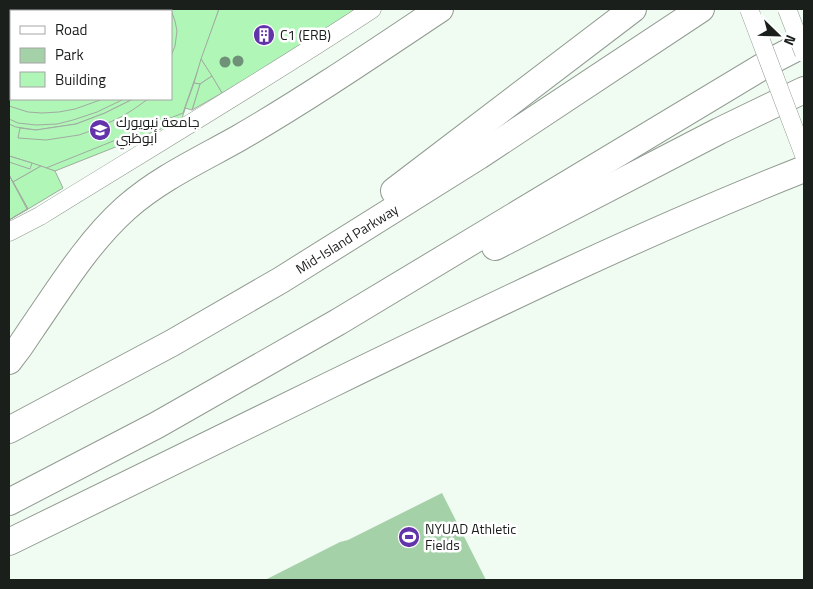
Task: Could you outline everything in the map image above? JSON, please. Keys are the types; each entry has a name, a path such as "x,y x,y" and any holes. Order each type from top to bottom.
{"highway":[{"path":"9,361 90,247 125,209 142,195 159,182 239,138 309,95 440,9"},
{"path":"281,280 633,9"},
{"name":"Mid-Island Parkway","path":"9,430 172,343 281,280 479,156 702,9"},
{"path":"9,502 157,425 338,322 804,44"},
{"path":"338,322 434,278 711,135 804,90"},
{"path":"9,542 522,292 748,191 804,169"}],"street":[{"path":"9,232 40,216 326,40 372,9"},
{"path":"749,9 804,155"},
{"path":"787,9 804,53"}],"green space":[{"name":"NYUAD Athletic Fields","path":"442,493 486,580 265,580 340,542 348,540"}],"building":[{"path":"9,9 219,9 181,121 55,171 9,156"},
{"path":"9,9 219,9 183,113 46,168 9,156"},
{"path":"149,9 150,10 54,10"},
{"name":"C1 (ERB)","path":"219,9 362,9 222,93 201,59"},
{"path":"172,13 177,31 172,54"},
{"path":"9,41 10,100 100,100 75,109 59,112 28,112 9,106"},
{"path":"201,59 212,76 200,84 194,83"},
{"path":"212,76 222,93 192,110 200,84"},
{"path":"194,83 200,84 192,110 185,108"},
{"path":"122,100 131,100 105,113 76,124 36,130 9,124 9,119 18,123 36,125 57,124 97,112"},
{"path":"131,100 147,100 121,117 79,135 46,140 18,138 20,128 36,130 76,124 105,113"},
{"path":"9,156 41,166 13,182 9,175"},
{"path":"9,156 32,163 30,169 9,162"},
{"path":"41,166 55,171 63,188 28,209 13,182"},
{"path":"9,175 28,209 9,220"},
{"path":"9,175 28,209 9,220 27,209"}],"place":[{"name":"C1 (ERB)","path":"264,35"},
{"name":"جامعة نيويورك أبوظبي","path":"100,130"},
{"name":"NYUAD Athletic Fields","path":"409,537"}]}
